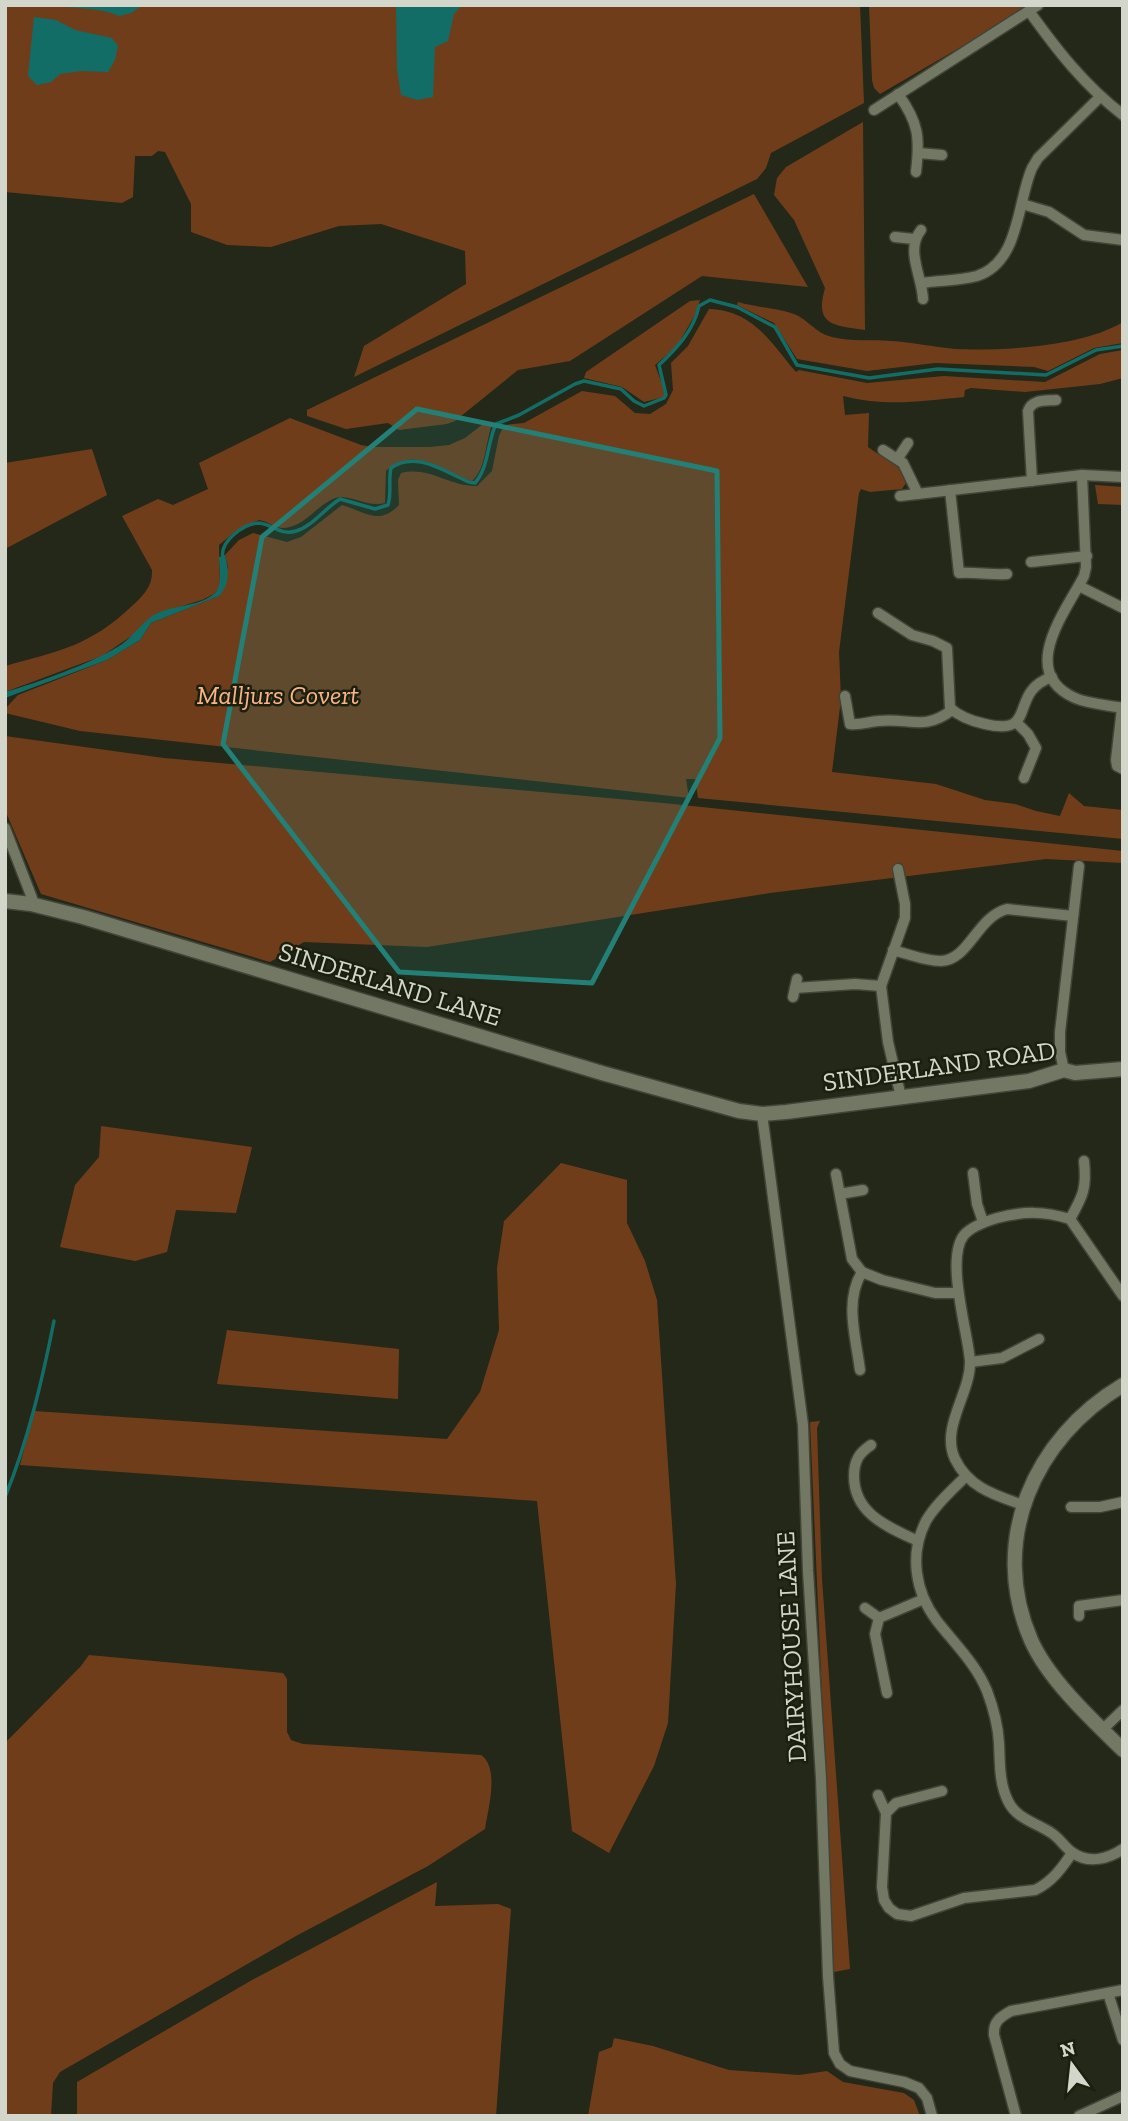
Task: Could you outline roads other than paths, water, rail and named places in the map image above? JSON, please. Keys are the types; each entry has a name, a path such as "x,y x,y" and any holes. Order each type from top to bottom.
{"street":[{"path":"874,110 1034,8 1066,62 1100,97 1123,114"},
{"path":"898,94 914,119 919,136 916,172"},
{"path":"922,283 976,276 992,268 1005,255 1027,180 1038,158 1100,97"},
{"path":"918,153 942,155"},
{"path":"1022,204 1049,212 1084,235 1123,240"},
{"path":"895,237 918,234 914,255 922,283 923,299"},
{"path":"1032,481 1029,407 1037,402 1056,400"},
{"path":"898,458 908,443"},
{"path":"883,450 898,458 907,469 918,494"},
{"path":"1082,475 1087,556 1084,576 1055,628 1047,663 1058,685 1077,699 1122,708 1116,760 1117,766 1123,769"},
{"path":"901,496 1082,475 1123,477"},
{"path":"950,490 959,573 976,572 984,576 1007,574"},
{"path":"1031,562 1087,556"},
{"path":"1079,586 1123,608"},
{"path":"878,613 912,635 947,648 948,697 953,710 959,716 974,722 1003,729 1012,726 1029,691 1039,681 1052,677"},
{"path":"845,696 850,724 862,725 878,720 920,724 934,722 953,710"},
{"path":"1016,722 1028,734 1036,748 1024,778"},
{"path":"5,828 32,904"},
{"path":"1064,1070 1060,1032 1079,866"},
{"path":"898,869 905,904 901,934 881,986 888,1042 901,1097"},
{"name":"SINDERLAND LANE","path":"5,901 32,904 96,921 717,1106 762,1114"},
{"path":"893,950 943,961 964,949 986,919 999,911 1007,909 1073,916"},
{"path":"795,988 855,984 881,986"},
{"name":"SINDERLAND ROAD","path":"762,1114 1029,1081 1064,1070 1075,1073 1123,1069"},
{"name":"DAIRYHOUSE LANE","path":"762,1114 803,1425 808,1571 834,2053 840,2064 850,2071 913,2084 927,2098 932,2116"},
{"path":"1070,1219 1087,1184 1084,1161"},
{"path":"973,1173 977,1204 984,1222"},
{"path":"836,1174 852,1259 862,1272 881,1280 935,1293 958,1293"},
{"path":"840,1194 863,1191"},
{"path":"1023,1505 988,1493 965,1477 954,1456 952,1435 970,1362 958,1293 957,1256 964,1235 984,1222 1035,1211 1070,1219 1123,1296"},
{"path":"860,1370 851,1306 855,1282 862,1272"},
{"path":"970,1362 1002,1358 1039,1339"},
{"path":"1123,1385 1082,1415 1060,1436 1043,1463 1023,1505 1017,1530 1015,1566 1016,1590 1031,1641 1051,1673 1102,1730 1123,1749"},
{"path":"871,1445 859,1453 854,1470 854,1487 860,1506 884,1525 918,1541"},
{"path":"965,1477 927,1519 918,1541 918,1586 936,1619 969,1659 986,1688 999,1740 1001,1780 1007,1799 1014,1812 1052,1833 1072,1853 1091,1859 1102,1859 1114,1856 1123,1849"},
{"path":"1071,1507 1100,1507 1123,1503"},
{"path":"879,1618 924,1599"},
{"path":"1079,1616 1079,1606 1123,1600"},
{"path":"865,1608 879,1618"},
{"path":"879,1618 875,1634 887,1693"},
{"path":"1102,1730 1123,1710"},
{"path":"886,1813 897,1803 942,1791"},
{"path":"878,1795 886,1813 882,1887 884,1900 897,1914 911,1916 964,1898 1035,1889 1059,1872 1072,1853"},
{"path":"1014,2110 994,2035 994,2027 1000,2017 1011,2011 1123,1990"},
{"path":"1108,1993 1123,2040"},
{"path":"1079,2116 1123,2096"}],"water":[{"path":"51,5 143,5 131,13 119,16"},
{"path":"396,5 462,5 454,14 448,41 435,47 433,97 417,100 401,95 397,69"},
{"path":"34,17 56,20 75,30 112,38 118,46 115,60 108,72 81,71 60,74 51,82 37,85 28,76"},
{"path":"225,555 228,577 219,596 151,623 140,640 107,660 5,698 5,692 64,672 108,652 124,642 154,615 209,597 217,590 220,581 219,557"}],"waterway":[{"path":"223,558 229,540 246,526 259,523 281,531 302,529 340,499 375,509 388,505 391,468 401,463 410,461 430,464 475,483 483,470 496,424 519,415 575,384 584,381 621,389 644,406 664,398 666,395 659,365 689,331 699,306 710,300 737,307 775,327 797,365 869,378 938,369 1046,375 1096,350 1123,346"},
{"path":"5,1497 34,1410 54,1321"}],"park label":[{"name":"Malljurs Covert","path":"278,695"}]}
